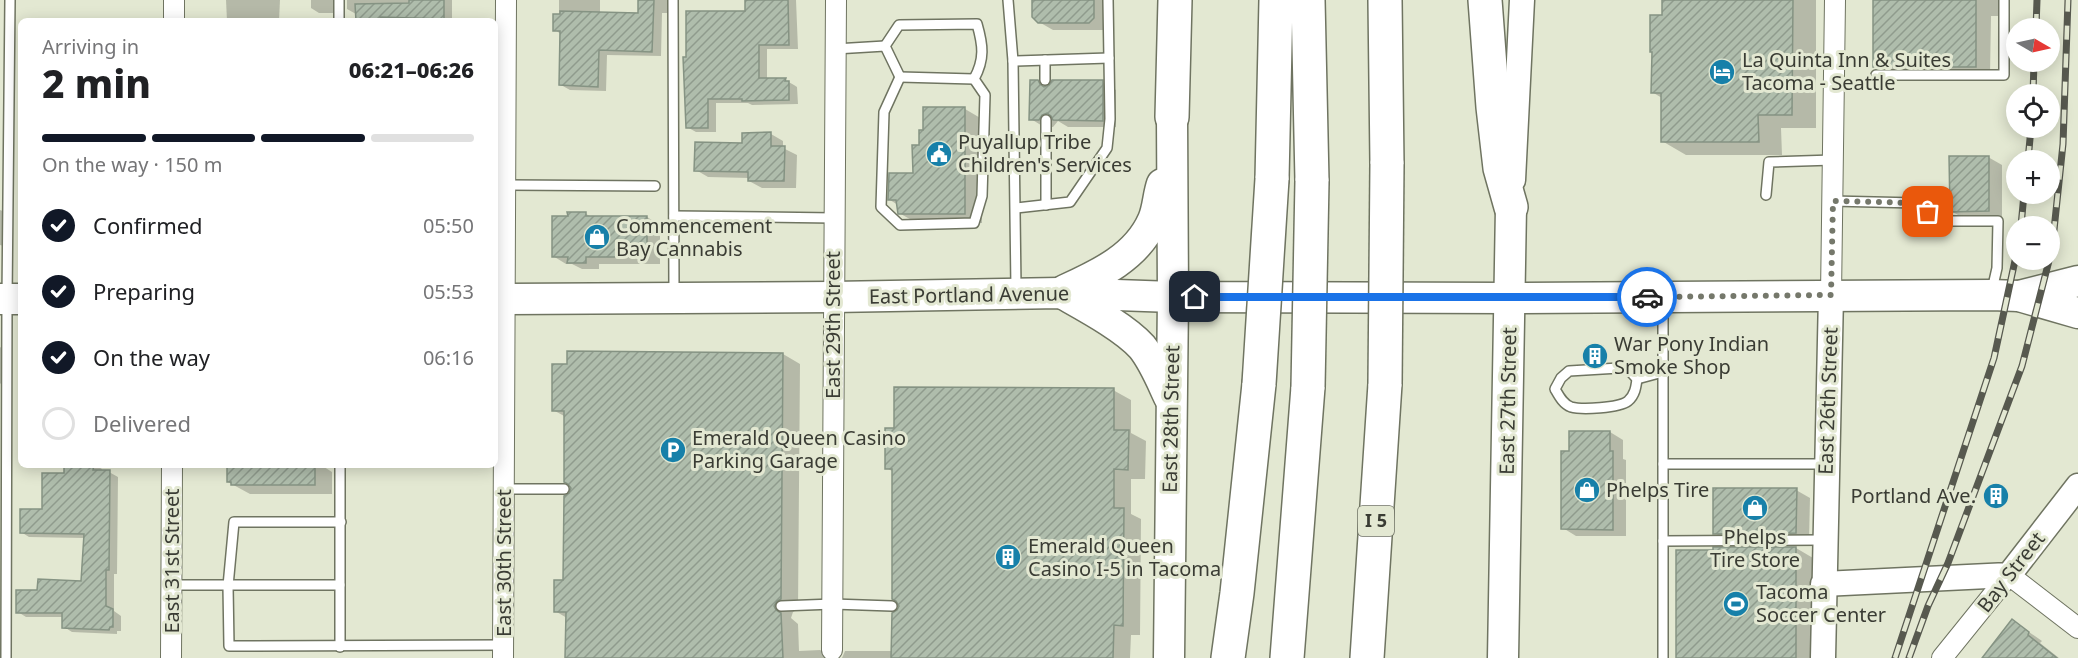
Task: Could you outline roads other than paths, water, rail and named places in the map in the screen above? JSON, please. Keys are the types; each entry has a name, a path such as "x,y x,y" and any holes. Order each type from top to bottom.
{"highway":[{"path":"1172,117 1175,0"},
{"path":"1228,658 1259,384 1272,179 1276,0"},
{"path":"1287,658 1308,387 1312,181 1308,0"},
{"name":"I 5","path":"1367,658 1385,384 1387,164 1385,0"},
{"path":"1485,0 1500,168 1511,207"},
{"path":"1385,384 1386,658"}],"main road":[{"name":"East 28th Street","path":"1169,658 1173,297 1172,117"},
{"path":"1060,292 1106,272 1141,242 1154,218 1172,152"},
{"name":"East 27th Street","path":"1503,658 1511,207"},
{"name":"East Portland Avenue","path":"500,299 833,297 1060,292 1173,297 2005,296 2078,281"},
{"path":"1060,292 1104,318 1141,346 1152,362 1171,402"},
{"name":"East Portland Avenue","path":"2005,296 2078,313"}],"street":[{"path":"174,0 174,18"},
{"name":"East 30th Street","path":"503,652 504,489 500,439 500,299 506,0"},
{"name":"East 29th Street","path":"832,650 836,0"},
{"name":"East 28th Street","path":"1168,0 1172,117"},
{"name":"East 27th Street","path":"1511,207 1522,0"},
{"name":"East 26th Street","path":"1822,658 1833,201 1835,0"},
{"path":"2005,296 2078,329"},
{"name":"East 31st Street","path":"171,658 172,468"},
{"name":"Bay Street","path":"1942,658 2078,486"},
{"path":"1823,584 2009,574 2078,628"}],"lane":[{"path":"6,658 10,0"},
{"path":"339,0 339,18"},
{"path":"673,0 674,298"},
{"path":"1008,0 1012,61 1016,293"},
{"path":"1016,208 1070,202 1107,148 1110,119 1108,0"},
{"path":"1876,75 2004,75 2004,0"},
{"path":"885,46 899,25 977,24 983,57 974,79"},
{"path":"835,49 885,46"},
{"path":"885,46 900,77"},
{"path":"1012,61 1109,58"},
{"path":"1045,60 1045,80"},
{"path":"900,77 884,112 881,207 900,225 974,223 982,196 985,96 974,79"},
{"path":"900,77 974,79"},
{"path":"1046,120 1046,205"},
{"path":"1766,195 1768,162 1833,160"},
{"path":"502,172 655,186"},
{"path":"1833,201 1916,203 1940,221 1998,221 1997,268 2005,296"},
{"path":"674,216 834,218"},
{"path":"1663,296 1663,658"},
{"path":"1619,368 1629,370 1637,379 1635,392 1628,402 1612,407 1571,407 1561,400 1555,389 1561,378 1569,371 1619,368"},
{"path":"1637,379 1663,372"},
{"path":"1663,464 1826,464"},
{"path":"340,468 340,647"},
{"path":"504,489 564,489"},
{"path":"340,522 234,522 228,586 229,646 380,645 503,652"},
{"path":"1663,542 1824,540"},
{"path":"171,585 340,585"},
{"path":"781,606 833,604 892,606"}],"railway":[{"path":"2036,18 2037,0"},
{"path":"1909,658 1928,606 1948,563 2022,366 2052,249 2063,144 2068,0"},
{"path":"2033,84 2034,72"},
{"path":"2029,150 2030,138"},
{"path":"2022,216 2023,204"},
{"path":"1895,658 1994,358 2013,270"}],"place":[{"name":"La Quinta Inn & Suites Tacoma - Seattle","path":"1722,72"},
{"name":"Puyallup Tribe Children's Services","path":"939,154"},
{"name":"Commencement Bay Cannabis","path":"597,237"},
{"name":"War Pony Indian Smoke Shop","path":"1595,356"},
{"name":"Emerald Queen Casino Parking Garage","path":"673,450"},
{"name":"Phelps Tire","path":"1587,490"},
{"name":"Portland Ave.","path":"1996,496"},
{"name":"Phelps Tire Store","path":"1755,508"},
{"name":"Emerald Queen Casino I-5 in Tacoma","path":"1008,557"},
{"name":"Tacoma Soccer Center","path":"1736,604"}]}
